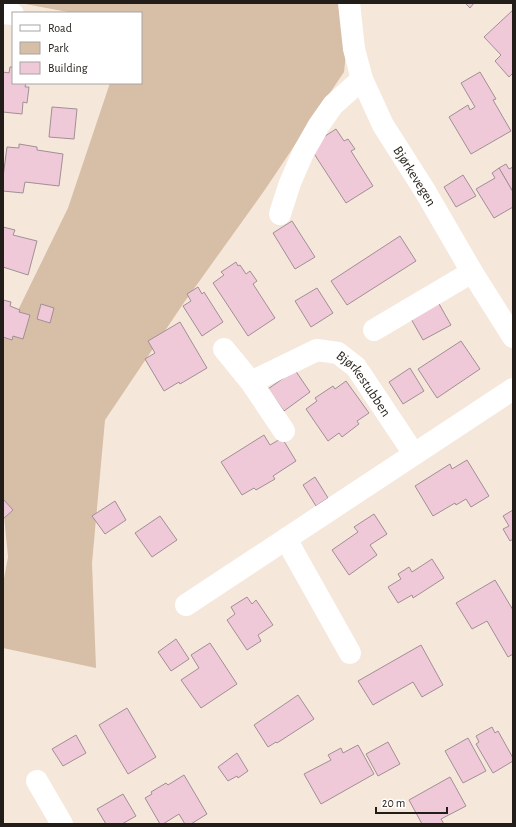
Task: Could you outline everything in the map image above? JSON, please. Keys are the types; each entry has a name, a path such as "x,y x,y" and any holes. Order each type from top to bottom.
{"street":[{"name":"Bjørkevegen","path":"349,3 354,49 362,79 383,125 425,191 472,272 513,337"},
{"path":"280,214 290,183 303,153 316,131 332,105 362,79"},
{"path":"374,330 472,272"},
{"path":"224,349 251,382 284,431"},
{"name":"Bjørkestubben","path":"251,382 317,350 338,353 356,367 414,454"},
{"path":"186,605 513,389"},
{"path":"286,539 350,653"},
{"path":"37,781 62,824"}],"green space":[{"path":"20,3 351,3 344,72 264,191 183,304 105,420 92,563 96,668 3,648 3,584 8,557 3,505 3,341 68,208 110,84 142,84 142,12 68,12"}],"building":[{"path":"465,3 474,3 470,8"},
{"path":"513,10 513,73 509,77 495,61 501,55 484,37"},
{"path":"10,67 12,67 12,84 26,84 25,87 29,87 27,103 23,102 22,114 3,112 3,72 9,73"},
{"path":"480,72 496,99 493,100 511,131 471,154 449,117 468,105 470,110 475,107 461,83"},
{"path":"52,107 77,109 74,139 49,137"},
{"path":"336,129 344,141 348,139 355,149 351,151 373,186 346,203 311,149 319,140"},
{"path":"19,144 37,147 37,150 63,154 59,186 25,182 23,193 3,191 3,177 7,147 19,148"},
{"path":"506,164 509,169 513,167 513,192 499,168"},
{"path":"499,168 513,192 513,207 494,218 476,189 495,178 492,173"},
{"path":"463,175 476,196 456,207 444,187"},
{"path":"292,221 315,257 295,269 273,233"},
{"path":"3,227 15,230 13,235 37,241 28,275 3,267"},
{"path":"400,236 416,261 347,305 331,281"},
{"path":"236,262 246,274 250,271 257,281 253,284 275,318 248,336 213,283 224,275 221,272"},
{"path":"198,287 202,294 204,292 223,322 202,336 183,306 191,301 187,294"},
{"path":"317,288 333,313 311,327 295,301"},
{"path":"3,300 11,302 10,306 20,310 19,312 30,315 23,339 13,336 12,340 3,337"},
{"path":"438,302 451,325 423,340 410,317"},
{"path":"41,304 54,308 50,323 37,319"},
{"path":"180,322 207,368 180,384 179,382 164,391 145,359 155,353 148,341"},
{"path":"461,341 480,369 437,398 418,369"},
{"path":"410,368 424,391 403,404 389,382"},
{"path":"295,370 310,392 284,411 268,389"},
{"path":"346,381 369,413 357,421 359,424 342,437 339,433 328,441 306,409 317,401 315,398 333,386 335,389"},
{"path":"264,435 270,445 282,438 296,461 273,476 275,479 256,490 254,488 242,495 221,462"},
{"path":"467,460 489,496 471,507 466,499 456,505 455,503 433,516 415,486 450,464 452,469"},
{"path":"315,477 328,498 316,506 303,485"},
{"path":"3,499 13,510 3,519"},
{"path":"115,501 126,520 105,534 92,516"},
{"path":"513,510 513,539 510,541 503,529 509,526 503,516"},
{"path":"374,514 387,534 370,545 377,555 349,575 332,550 358,532 354,527"},
{"path":"160,516 177,540 152,557 135,533"},
{"path":"432,559 444,578 413,598 412,595 398,603 388,587 401,579 398,574 409,567 412,572"},
{"path":"495,580 513,610 513,654 508,657 487,621 472,629 456,603"},
{"path":"247,597 252,604 256,600 273,625 258,635 261,641 247,650 227,620 235,614 231,607"},
{"path":"176,639 189,659 171,671 158,652"},
{"path":"210,643 237,684 201,708 181,680 199,668 191,655"},
{"path":"421,645 443,685 422,697 413,682 373,705 358,681"},
{"path":"298,695 314,719 277,743 276,742 268,747 254,725"},
{"path":"127,708 156,757 128,774 99,725"},
{"path":"492,727 495,733 498,731 513,758 513,761 493,773 476,744 479,742 476,736"},
{"path":"76,735 86,753 63,766 52,749"},
{"path":"468,738 486,771 463,783 445,751"},
{"path":"388,742 400,764 378,776 366,754"},
{"path":"358,745 374,774 321,804 304,774 331,760 328,755 341,748 343,753"},
{"path":"237,753 248,771 238,778 237,776 228,781 218,767"},
{"path":"184,775 207,814 191,824 185,824 179,814 163,824 160,824 145,798 152,794 151,792 166,783 168,785"},
{"path":"450,777 466,806 441,819 444,824 422,824 409,800"},
{"path":"123,794 136,816 122,824 106,824 97,809"}]}
